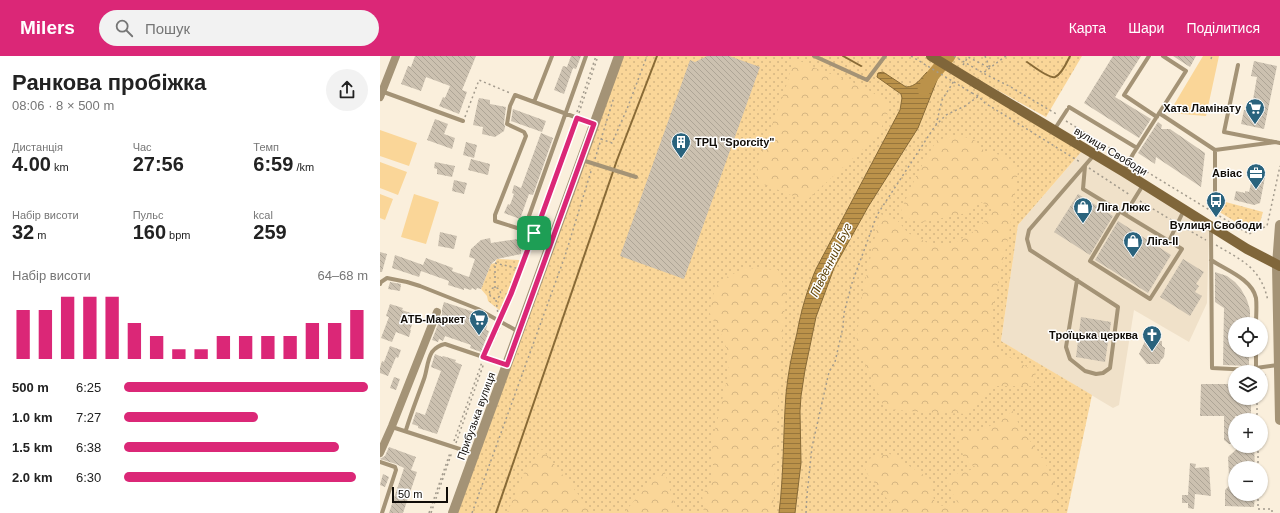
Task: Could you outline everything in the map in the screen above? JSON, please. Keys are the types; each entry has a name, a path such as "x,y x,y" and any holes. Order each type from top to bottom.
{"main road":[{"name":"вулиця Свободи","path":"930,56 975,88 988,91 1278,266"}],"street":[{"path":"381,93 396,56"},
{"name":"Прибузька вулиця","path":"453,513 619,56"},
{"path":"1280,225 1278,266 1280,420"},
{"path":"380,453 437,312"}],"lane":[{"path":"534,102 552,56"},
{"path":"524,230 586,56"},
{"path":"814,56 867,80 885,56"},
{"path":"1149,56 1124,95 1215,150 1278,142"},
{"path":"1124,172 1137,148 1186,71 1163,56"},
{"path":"1238,65 1224,132 1278,142"},
{"path":"381,93 463,121"},
{"path":"552,240 495,221 495,215 526,136 524,132 507,124 510,106 515,95 594,124"},
{"path":"1054,130 1068,108 1137,148"},
{"path":"1215,150 1215,201"},
{"path":"1077,280 1066,347 1070,359 1085,371 1096,374 1103,373 1110,368 1118,307 1077,280 1030,250 1027,239 1029,230 1094,154"},
{"path":"581,160 636,177"},
{"path":"1085,165 1083,189 1120,211 1170,241 1182,249 1150,299 1090,261 1120,211"},
{"path":"1125,214 1143,185"},
{"path":"1170,241 1184,210"},
{"path":"1211,226 1212,368 1228,369"},
{"path":"1211,260 1245,281 1250,287 1256,300 1256,317"},
{"path":"380,282 387,278 407,282 478,309 519,332"},
{"path":"406,430 430,357 438,345 445,344 507,365"},
{"path":"1268,366 1279,365"},
{"path":"392,426 475,454"},
{"path":"380,462 395,467 396,470 382,513"}],"path":[{"path":"430,513 484,358 535,234 597,56"},
{"path":"601,139 612,143 627,110 647,56"},
{"path":"912,56 975,88 978,96 985,103 1135,198 1244,261 1256,273 1266,290 1268,301"},
{"path":"954,56 983,74 1009,86 1249,234 1267,226 1280,166"},
{"path":"986,56 990,68"},
{"path":"983,74 1006,56"},
{"path":"961,69 968,57 990,68"},
{"path":"935,126 942,100 957,75"},
{"path":"463,121 479,80 509,92"},
{"path":"806,513 806,495 812,447 829,372 835,362 842,334 844,313 852,283 877,215 935,126 946,115 965,106 978,96 988,91"},
{"path":"472,513 565,256 614,97"},
{"path":"500,322 535,234"},
{"path":"495,288 495,263 520,269"},
{"path":"495,288 499,289 501,292 500,297 496,299"},
{"path":"495,288 491,290 490,294 491,297 496,299"},
{"path":"496,299 500,322"},
{"path":"1258,501 1258,510 1272,509 1272,513"}],"shaded area":[{"path":"1082,151 1209,229 1207,303 1189,342 1134,310 1119,405 1113,408 1001,341 1018,225"}],"green space":[{"path":"623,56 925,56 1082,151 1018,225 1001,341 1092,395 1067,513 457,513"},
{"path":"938,56 1082,56 1046,117"},
{"path":"1203,56 1219,56 1206,116 1169,113"},
{"path":"794,58 815,68 862,86 889,103 887,117 873,140 806,201 756,181 759,160 785,90"},
{"path":"380,130 417,143 409,166 380,156"},
{"path":"959,135 976,141 985,152 1001,155 1018,171 1009,234 992,311 991,347 1036,372 1033,386 993,386 968,414 885,409 856,344 862,296 880,214 897,220 908,233 932,245 951,245 974,231 990,216 992,208 981,202 967,213 922,222 906,218 901,210 918,172 937,140"},
{"path":"380,162 407,172 398,195 380,188"},
{"path":"380,194 393,199 385,220 380,218"},
{"path":"414,194 439,202 426,244 401,237"},
{"path":"1222,201 1263,212 1259,226 1246,228 1216,210"},
{"path":"497,259 519,260 522,263 503,313 488,301 487,296 481,289 491,264 495,263"},
{"path":"745,268 778,270 786,292 780,363 773,513 704,513 702,495 711,483 713,466 712,441 728,374 729,355 721,334 710,314 711,300 719,281"},
{"path":"1013,411 1021,429 1043,458 1052,477 1059,501 1054,513 891,513 891,504 865,471 871,457 890,454 930,479 935,505 946,506 958,503 945,480 958,473 978,468 965,462 956,432 982,431"},
{"path":"542,449 593,513 507,513 524,473"},
{"path":"663,466 677,513 624,513"}],"water":[{"path":"883,72 906,87 913,86 927,72 937,77 937,80 918,128 868,207 834,268 816,317 801,396 801,463 795,513 779,513 787,386 800,317 816,269 900,110 902,98 901,94 877,77 878,73"}],"building":[{"path":"415,56 476,56 462,90 467,92 459,114 439,106 443,97 445,98 450,86 426,77 421,91 401,84 408,66 411,67"},
{"path":"571,56 581,56 576,69 573,68 564,94 554,90 563,66 567,67"},
{"name":"ТРЦ \"Sporcity\"","path":"707,56 729,56 760,67 684,279 620,256 690,60 695,62"},
{"path":"1113,56 1141,56 1115,97 1151,119 1139,138 1084,103"},
{"path":"1173,56 1196,56 1190,67"},
{"path":"1254,61 1277,66 1264,129 1241,124 1244,110 1251,111 1257,77 1251,76"},
{"path":"479,98 490,100 490,104 506,107 504,131 495,137 482,134 483,127 473,125"},
{"path":"513,109 546,121 542,132 511,121"},
{"path":"435,119 448,124 444,134 455,138 452,149 427,140"},
{"path":"1158,122 1162,125 1161,129 1170,129 1205,153 1201,187 1156,157 1155,164 1138,153"},
{"path":"541,133 553,138 533,195 529,194 520,219 504,213 508,204 510,205 514,194 512,193 514,185 521,188"},
{"path":"466,142 477,145 474,158 463,155"},
{"path":"471,159 490,164 488,175 468,170"},
{"path":"435,162 455,166 452,177 437,174 437,169 434,168"},
{"path":"1253,174 1265,177 1260,203 1254,205 1234,200 1236,191 1245,193 1245,191 1249,192"},
{"path":"454,180 467,183 464,194 452,191"},
{"path":"1078,194 1113,216 1090,255 1054,232"},
{"path":"1118,221 1171,255 1148,293 1095,260"},
{"path":"440,232 457,236 454,249 438,246"},
{"path":"490,238 491,243 524,238 525,245 521,248 521,254 497,259 491,264 481,289 477,288 476,290 472,288 471,290 464,288 464,290 448,285 449,281 421,271 419,277 392,268 395,255 423,265 426,258 453,268 452,271 469,277 475,259 469,257 471,249 481,240"},
{"path":"380,252 387,254 382,272 380,272"},
{"path":"1183,259 1204,272 1196,284 1199,286 1195,292 1202,296 1190,316 1160,297"},
{"path":"1215,272 1227,276 1235,282 1247,300 1250,310 1250,317 1228,317 1228,357 1249,357 1249,365 1223,365 1224,308 1215,302"},
{"path":"390,282 401,284 400,291 388,289"},
{"path":"444,302 480,314 484,319 487,326 486,330 489,331 481,352 470,348 471,345 445,336 443,341 439,339 438,342 432,340 442,314"},
{"path":"390,304 403,308 402,310 416,315 409,337 396,332 392,342 381,338 389,317 386,316"},
{"path":"1081,317 1111,322 1105,362 1076,357"},
{"path":"1146,339 1162,341 1162,346 1165,348 1164,357 1159,364 1147,364 1139,354"},
{"path":"390,346 401,350 398,358 396,357 388,376 380,373 380,368"},
{"path":"435,354 456,360 455,362 462,365 437,434 418,428 418,426 412,424 416,412 425,415 441,371 431,367"},
{"path":"394,377 400,379 396,390 390,388"},
{"path":"1201,384 1228,384 1228,405 1251,405 1251,413 1228,413 1228,443 1224,440 1224,416 1200,416"},
{"path":"389,447 416,457 411,470 417,472 403,513 389,513 404,468 380,459 385,456"},
{"path":"1232,453 1254,453 1255,461 1228,461 1228,457"},
{"path":"1190,463 1196,464 1195,468 1209,467 1211,496 1195,494 1194,509 1188,508 1188,503 1182,503 1182,495 1188,495"},
{"path":"383,474 389,477 385,487 380,485"},
{"path":"1228,487 1228,501 1254,501 1254,507 1225,506 1225,490"}],"waterway":[{"path":"496,513 617,160 657,56"},
{"path":"843,56 861,66"},
{"name":"Південний Буг","path":"924,90 933,75 949,56"},
{"path":"1027,62 1045,74 1055,77 1062,71 1070,56"}],"place":[{"name":"Хата Ламінату","path":"1255,125"},
{"name":"ТРЦ \"Sporcity\"","path":"681,159"},
{"name":"Авіас","path":"1256,190"},
{"name":"Вулиця Свободи","path":"1216,218"},
{"name":"Ліга Люкс","path":"1083,224"},
{"name":"Ліга-II","path":"1133,258"},
{"name":"АТБ-Маркет","path":"479,336"},
{"name":"Троїцька церква","path":"1152,352"}],"route":[{"path":"577,118 594,124 507,365 483,357 511,294 534,233 535,234 577,118"}]}
